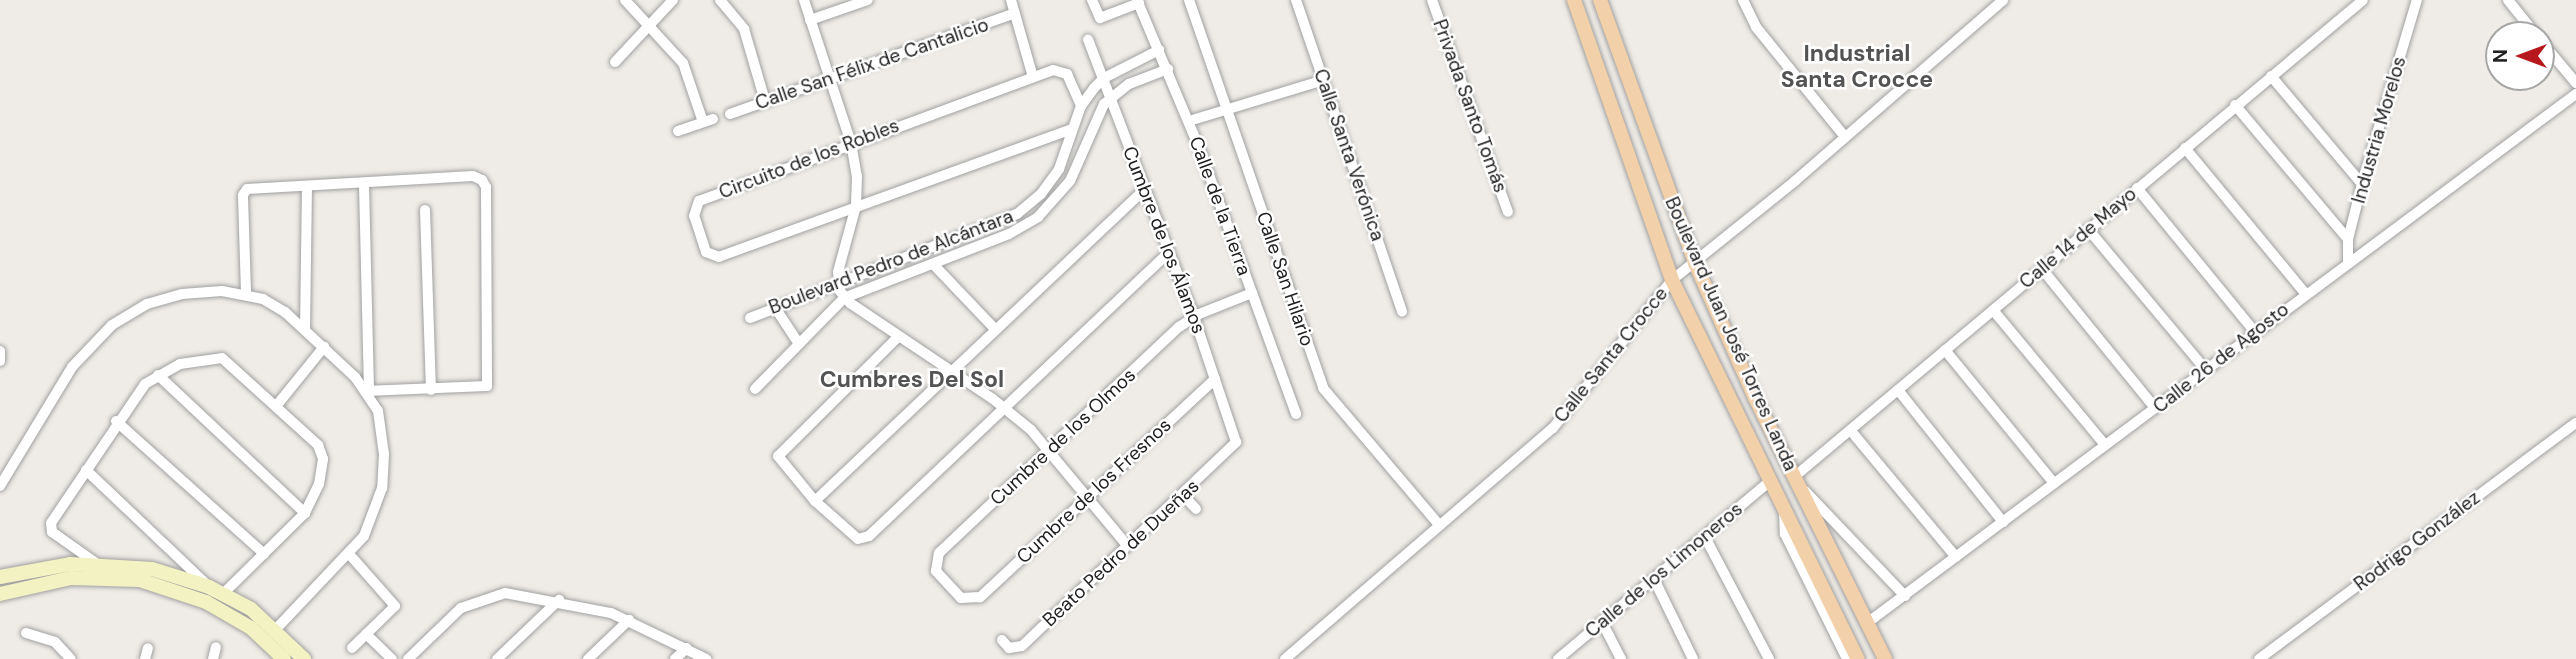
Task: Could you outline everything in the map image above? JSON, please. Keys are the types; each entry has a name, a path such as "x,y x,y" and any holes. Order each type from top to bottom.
{"main road":[{"name":"Boulevard Juan José Torres Landa","path":"1574,0 1672,280 1858,659"},
{"name":"Boulevard Juan José Torres Landa","path":"1600,0 1695,263 1796,480 1885,659"}],"street":[{"path":"625,0 683,63 708,120 677,131"},
{"path":"615,62 647,24 673,0"},
{"path":"720,0 744,29 765,101"},
{"path":"804,0 851,143 857,176 856,205 837,281 844,298 1003,407 1050,449 1126,544"},
{"path":"810,20 868,0"},
{"path":"1011,0 1033,76"},
{"path":"1092,0 1100,18 1138,2"},
{"name":"Calle San Hilario","path":"1189,0 1323,388 1439,525"},
{"name":"Calle Santa Verónica","path":"1296,0 1402,311"},
{"name":"Privada Santo Tomás","path":"1432,0 1507,212"},
{"path":"1743,0 1756,27 1845,137"},
{"name":"Calle Santa Crocce","path":"1285,659 1553,428 1672,280 1845,137 2003,0"},
{"name":"Calle 14 de Mayo","path":"1796,480 2088,229 2364,0"},
{"name":"Industria Morelos","path":"2348,262 2348,239 2362,184 2417,0"},
{"path":"2508,0 2525,21"},
{"name":"Calle de la Tierra","path":"1138,2 1189,121 1296,414"},
{"name":"Calle San Félix de Cantalicio","path":"730,114 1015,13"},
{"name":"Cumbre de los Álamos","path":"1088,40 1194,317 1236,442"},
{"name":"Boulevard Pedro de Alcántara","path":"750,318 837,281 1017,214 1054,176 1081,106 1104,78 1159,50"},
{"path":"2555,58 2576,83"},
{"name":"Boulevard Pedro de Alcántara","path":"755,389 844,298 1019,230 1038,217 1070,181 1091,127 1112,97 1168,69"},
{"name":"Circuito de los Robles","path":"1072,129 714,257 706,252 693,211 699,201 1053,70 1067,74 1081,106"},
{"path":"2271,76 2362,184"},
{"path":"1189,121 1324,80"},
{"name":"Calle 26 de Agosto","path":"1867,623 2576,93"},
{"path":"2235,105 2348,239"},
{"path":"2185,148 2305,293"},
{"path":"0,486 72,367 112,325 164,298 246,292 275,305 324,347 370,393 481,390 488,383 486,187 473,176 245,191 246,292"},
{"path":"276,629 350,555 370,525 382,488 381,424 370,393 364,185"},
{"path":"305,330 307,186"},
{"path":"2137,188 2255,332"},
{"path":"816,501 1144,190"},
{"path":"425,210 430,390"},
{"path":"2088,229 2205,369"},
{"path":"898,337 780,451 780,463 852,537 869,536 1169,252"},
{"path":"933,264 995,329"},
{"path":"2042,269 2155,408"},
{"path":"1194,317 1252,293"},
{"path":"774,306 799,344"},
{"path":"1993,310 2105,445"},
{"name":"Cumbre de los Olmos","path":"972,601 961,598 936,571 934,561 1050,449 1194,317"},
{"path":"277,405 324,347"},
{"path":"1945,350 2053,483"},
{"path":"96,563 50,528 116,421 158,374 195,359 222,358 277,405 322,453 319,484 305,513 223,594"},
{"path":"158,374 305,513"},
{"name":"Cumbre de los Fresnos","path":"972,601 1215,379"},
{"path":"1898,390 2003,522"},
{"path":"116,421 264,554"},
{"name":"Rodrigo González","path":"2259,659 2576,423"},
{"path":"1851,431 1956,557"},
{"name":"Beato Pedro de Dueñas","path":"1002,640 1009,648 1022,646 1236,442"},
{"path":"86,470 209,587"},
{"path":"1796,480 1905,596"},
{"name":"Calle de los Limoneros","path":"1558,659 1770,481"},
{"path":"1183,495 1196,509"},
{"path":"1784,510 1785,534 1847,659"},
{"path":"1705,537 1769,659"},
{"path":"350,555 396,606 352,648"},
{"path":"0,577 51,566 96,563 152,569 223,594 276,629 304,659"},
{"path":"0,594 71,578 140,580 185,593 234,617 284,659"},
{"path":"1654,579 1693,659"},
{"path":"408,659 461,608 482,597 505,593 559,600 629,620 706,659"},
{"path":"497,659 559,600"},
{"path":"588,659 629,620"},
{"path":"1602,622 1621,659"},
{"path":"26,633 55,642 71,659"},
{"path":"366,634 391,659"},
{"path":"145,659 148,648"},
{"path":"213,659 216,648"},
{"path":"675,659 687,648"}],"district":[{"name":"Industrial Santa Crocce","path":"1857,66"},
{"name":"Cumbres Del Sol","path":"912,379"}]}
